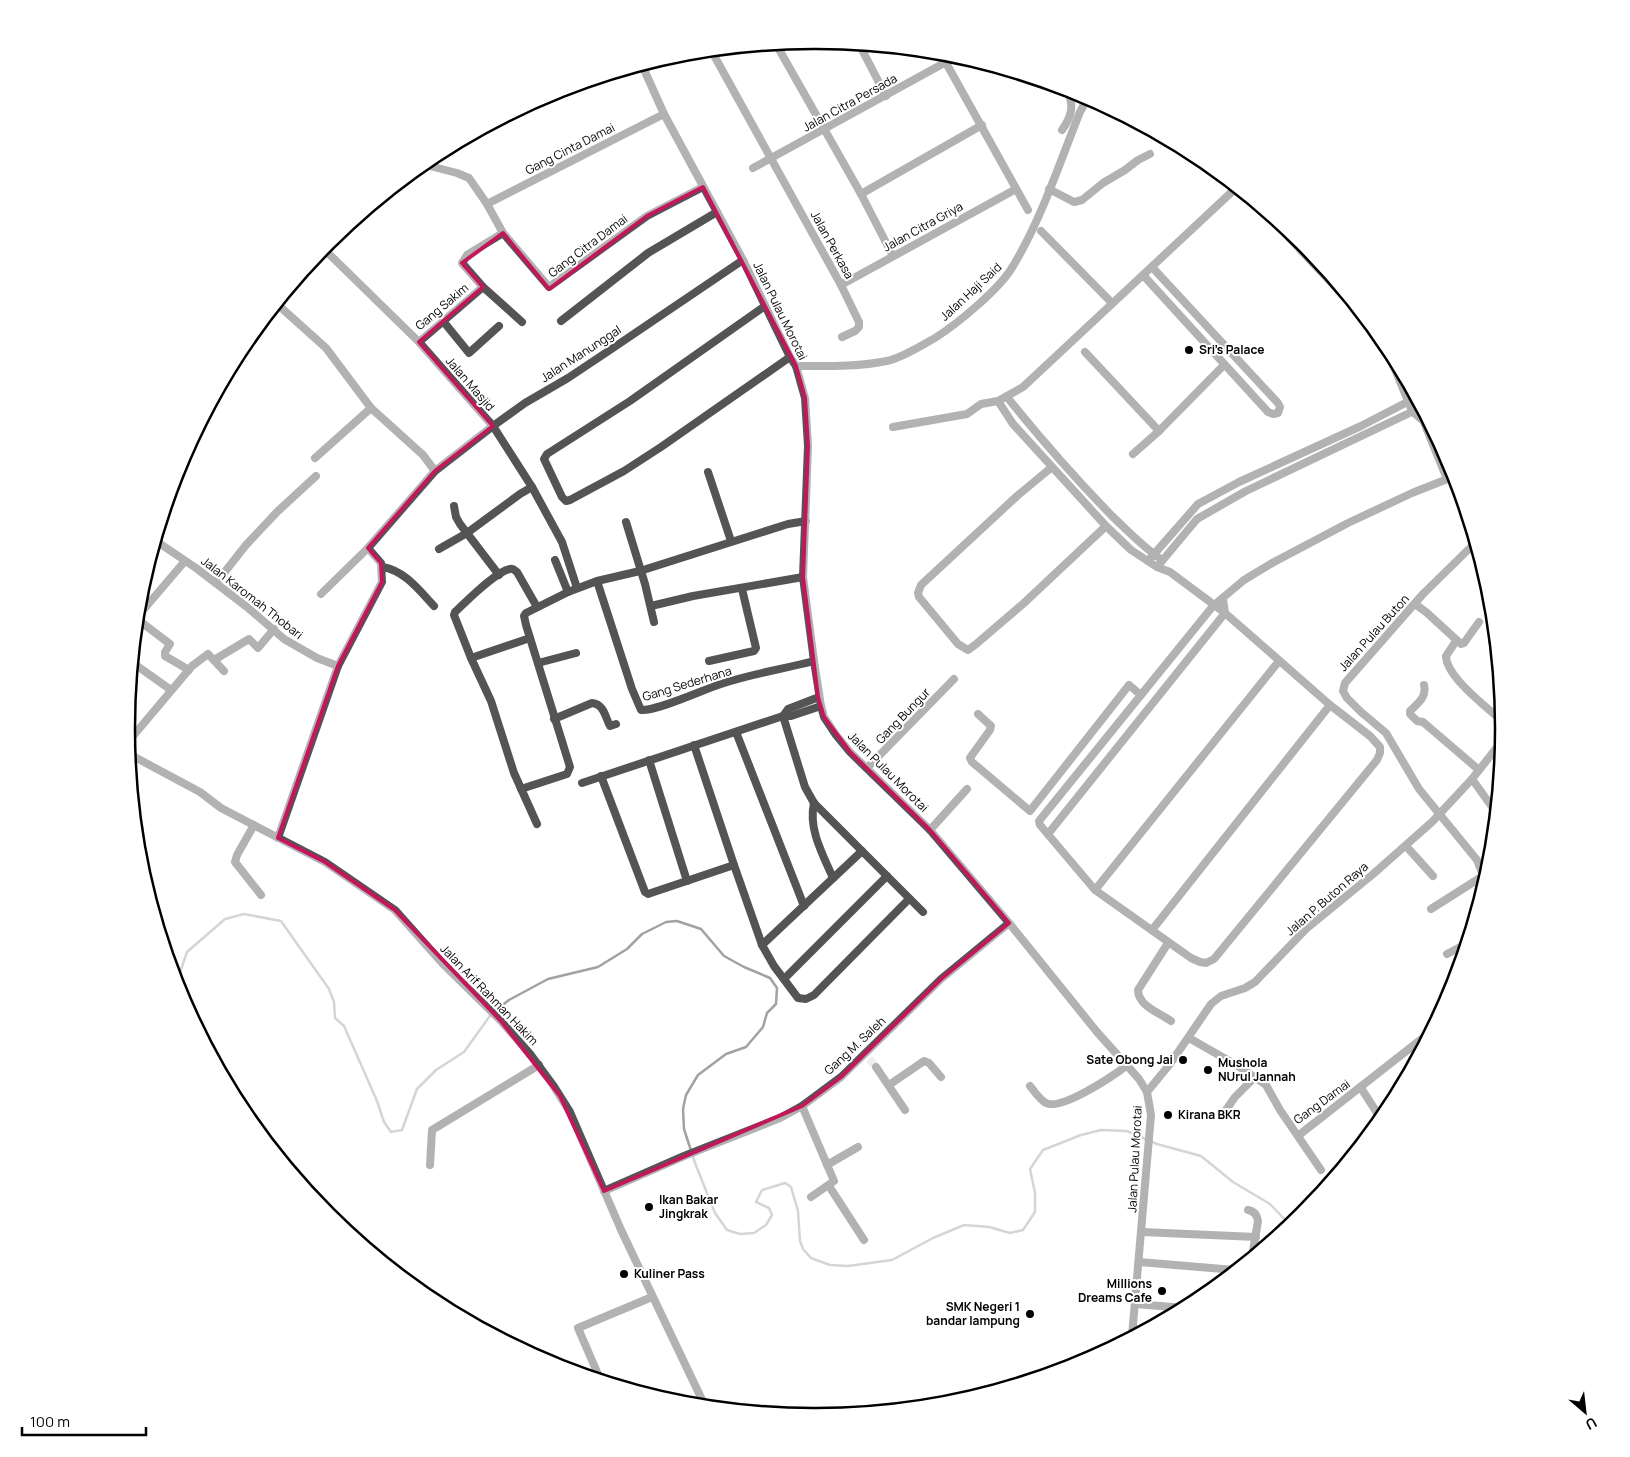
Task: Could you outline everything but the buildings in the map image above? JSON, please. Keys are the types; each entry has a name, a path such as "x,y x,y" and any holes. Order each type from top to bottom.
{"street":[{"path":"779,50 861,194 893,256"},
{"path":"862,50 886,96"},
{"name":"Jalan Perkasa","path":"715,57 842,285 859,322 859,327 855,331 842,337"},
{"path":"946,62 1028,210"},
{"name":"Jalan Citra Persada","path":"752,168 946,62"},
{"name":"Jalan Pulau Morotai","path":"645,71 664,114 702,187 718,212 796,366 805,398 808,446 803,577 814,661 824,717 850,752 930,830 1009,923 1062,991 1139,1079 1148,1092 1151,1115 1133,1329"},
{"path":"1062,130 1068,120 1072,106 1070,98"},
{"name":"Jalan Haji Said","path":"796,366 864,364 888,360 916,349 945,332 966,315 1012,268 1035,224 1084,104"},
{"name":"Gang Cinta Damai","path":"486,204 664,114"},
{"path":"861,194 982,125"},
{"path":"1049,190 1074,202 1082,200 1103,183 1150,154"},
{"path":"432,167 469,178 503,232"},
{"name":"Gang Citra Damai","path":"503,232 547,285 551,287 642,220 702,187"},
{"name":"Jalan Citra Griya","path":"842,285 1016,189"},
{"path":"894,427 967,414 982,404 998,401 1023,387 1232,192"},
{"path":"561,321 648,254 718,212"},
{"path":"1041,231 1112,303"},
{"name":"Gang Sakim","path":"419,342 484,287 462,263 467,255 503,232"},
{"name":"Jalan Masjid","path":"329,254 419,342 493,426 532,487 562,542 577,588"},
{"name":"Jalan Manunggal","path":"321,594 368,548 435,472 493,426 525,403 602,356 743,260"},
{"path":"1143,275 1268,412 1278,413 1280,407 1278,403 1152,267"},
{"path":"484,287 522,322"},
{"path":"765,306 630,401 547,454 544,459 562,497 566,501 570,500 624,471 662,447 790,357"},
{"path":"282,308 326,348 372,408 423,455 435,472"},
{"path":"443,321 469,354 499,326"},
{"path":"1086,352 1159,431"},
{"path":"1133,454 1159,431 1224,365"},
{"path":"978,714 991,726 972,754 970,758 972,762 1030,811 1095,890 1168,943 1200,962 1206,963 1214,959 1380,754 1380,748 1376,742 1330,705 1224,613 1170,572 1162,561 1138,542 1031,428 1007,397"},
{"path":"998,401 1013,424 1106,526 1131,550 1157,567 1170,572"},
{"path":"1148,561 1198,504 1239,482 1361,426 1410,401"},
{"path":"1412,404 1412,411"},
{"path":"315,458 372,408"},
{"path":"1157,567 1197,519 1246,491 1415,410"},
{"path":"1412,411 1419,416"},
{"path":"1052,467 1017,496 921,585 919,597 958,644 968,650 975,645 1024,603 1106,526"},
{"path":"708,472 731,542"},
{"path":"216,583 246,545 277,512 316,476"},
{"path":"1039,821 1213,606 1244,580 1274,562 1348,523 1447,479"},
{"path":"439,549 467,533 532,487"},
{"path":"454,506 456,517 498,575"},
{"path":"521,789 566,774 570,767 524,616 529,610 597,581 640,571 788,524 806,521"},
{"path":"626,522 654,622"},
{"name":"Jalan Karomah Thobari","path":"161,544 216,583 284,639 306,652 338,666"},
{"name":"Jalan Pulau Buton","path":"1439,815 1419,789 1386,733 1361,712 1347,698 1343,691 1345,683 1415,604 1470,547"},
{"path":"278,838 338,666 382,582 382,567 378,558 368,548"},
{"path":"555,560 568,592"},
{"path":"146,607 185,561"},
{"path":"382,567 391,569 407,579 434,606"},
{"path":"536,824 514,773 491,701 454,615 478,591 498,575 510,569 514,569 517,572 537,607"},
{"path":"651,606 693,596 803,577"},
{"name":"Gang Sederhana","path":"597,581 640,710 655,707 763,672 814,661"},
{"path":"709,661 754,651 756,648 742,589"},
{"path":"1048,834 1224,613 1223,599"},
{"path":"1415,604 1461,644 1464,643 1480,622"},
{"path":"144,623 170,644 165,652 165,656 189,670"},
{"path":"214,660 249,639 258,648 274,629"},
{"path":"471,658 530,638"},
{"path":"1456,640 1446,656 1448,664 1458,681 1494,714"},
{"path":"538,663 576,653"},
{"path":"135,733 171,690 204,655 208,654 224,671"},
{"path":"1095,890 1279,660"},
{"path":"139,667 171,690"},
{"name":"Gang Bungur","path":"867,768 954,678"},
{"path":"1030,811 1129,685 1141,695"},
{"path":"1424,685 1426,692 1410,711 1410,714 1417,721 1423,722 1479,770"},
{"path":"783,716 788,709 820,697"},
{"path":"554,719 592,703 602,707 610,726 616,724"},
{"path":"1152,930 1330,705"},
{"path":"582,783 783,716 791,716 821,706"},
{"path":"783,716 806,787 814,803 923,912"},
{"path":"736,732 804,906"},
{"path":"694,745 762,945 774,966 798,998 806,999 812,996 909,899"},
{"name":"Jalan P. Buton Raya","path":"1148,1092 1163,1074 1204,1012 1216,999 1255,982 1306,929 1406,846 1439,815 1472,780 1494,751"},
{"path":"649,760 687,881"},
{"name":"Jalan Arif Rahman Hakim","path":"136,761 200,792 220,808 325,862 395,910 444,965 501,1021 539,1065 570,1112 652,1297 701,1398"},
{"path":"601,776 645,892 650,894 734,865"},
{"path":"1472,780 1490,804"},
{"path":"930,830 967,789"},
{"path":"814,803 812,813 813,828 833,878"},
{"path":"1439,815 1477,860 1480,868"},
{"path":"254,826 237,854 235,862 261,895"},
{"path":"1406,846 1433,876"},
{"path":"762,945 862,851"},
{"path":"784,979 887,876"},
{"path":"1431,909 1477,882"},
{"name":"Gang M. Saleh","path":"604,1191 684,1156 780,1118 802,1106 867,1056 941,980 1009,923"},
{"path":"1168,943 1138,990 1138,993 1144,1003 1171,1021"},
{"path":"1447,954 1459,948"},
{"name":"Gang Damai","path":"1188,1038 1266,1085 1280,1110 1298,1135 1418,1042"},
{"path":"889,1085 924,1061 941,1077"},
{"path":"430,1165 432,1130 539,1065"},
{"path":"1030,1086 1044,1102 1054,1104 1097,1087 1126,1066"},
{"path":"876,1067 905,1110"},
{"path":"1226,1110 1235,1097 1255,1077"},
{"path":"1361,1088 1376,1111"},
{"path":"802,1106 834,1181 811,1197"},
{"path":"1298,1135 1321,1170"},
{"path":"827,1164 858,1147"},
{"path":"829,1186 864,1240"},
{"path":"1248,1210 1253,1211 1257,1216 1254,1248"},
{"path":"1142,1232 1256,1237"},
{"path":"1139,1262 1227,1269"},
{"path":"597,1372 578,1328 652,1297"},
{"path":"1135,1304 1172,1307"}],"highlighted area":[{"path":"703,187 796,366 805,398 808,446 803,577 818,697 824,717 850,752 930,830 1009,923 941,979 841,1077 802,1106 604,1191 560,1096 501,1021 395,910 325,862 278,838 338,666 382,582 381,563 368,548 435,471 493,426 419,342 483,287 462,263 503,233 549,289 647,216"}],"waterway":[{"path":"180,971 187,952 225,919 244,914 281,921 329,989 334,1002 335,1018 344,1026 377,1101 384,1122 391,1132 402,1130 417,1089 436,1070 464,1052 492,1013 509,1000 548,979 598,967 627,949 642,934 666,922 677,921 701,929 724,956 770,978 777,988 776,1004 767,1013 763,1027 746,1047 726,1054 698,1075 686,1095 683,1109 684,1129 695,1163 715,1213 727,1230 740,1234 754,1233 766,1225 772,1215 769,1208 756,1202 762,1190 785,1183 791,1187 798,1211 800,1241 803,1249 811,1258 830,1265 848,1266 892,1260 933,1238 964,1225 989,1227 1010,1233 1023,1230 1035,1212 1035,1193 1030,1169 1043,1150 1081,1135 1101,1130 1127,1131 1157,1144 1201,1156 1233,1182 1270,1204 1285,1220"}],"tunnel":[{"path":"869,1059 876,1067"}],"place":[{"name":"Sri's Palace","path":"1189,350"},
{"name":"Sate Obong Jai","path":"1183,1060"},
{"name":"Mushola NUrul Jannah","path":"1208,1070"},
{"name":"Kirana BKR","path":"1168,1115"},
{"name":"Ikan Bakar Jingkrak","path":"649,1207"},
{"name":"Kuliner Pass","path":"624,1274"},
{"name":"Millions Dreams Cafe","path":"1162,1291"},
{"name":"SMK Negeri 1 bandar lampung","path":"1030,1314"}]}
